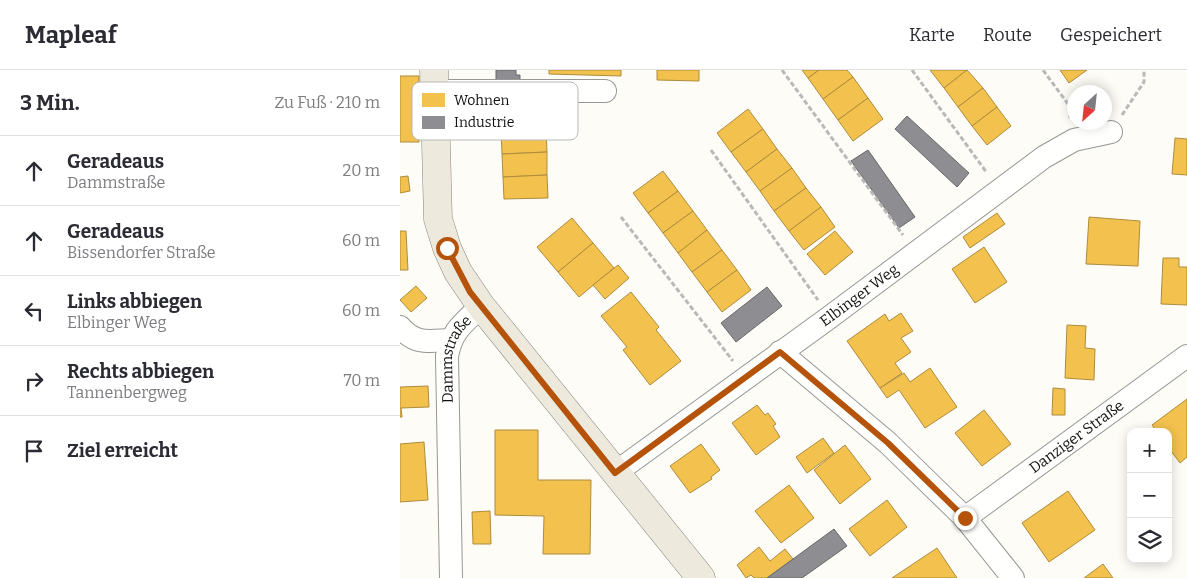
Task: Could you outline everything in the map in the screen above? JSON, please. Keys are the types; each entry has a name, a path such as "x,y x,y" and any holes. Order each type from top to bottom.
{"main road":[{"name":"Dammstraße","path":"436,140 438,219 447,248 458,272 481,306"},
{"path":"481,306 701,578"}],"street":[{"path":"434,80 465,82"},
{"path":"578,89 605,91"},
{"name":"Elbinger Weg","path":"615,473 830,317 1044,157 1074,140 1111,132"},
{"name":"Dammstraße","path":"451,578 448,356 450,340 456,330 481,306"},
{"path":"400,327 409,337 424,342 450,340"},
{"path":"780,352 888,443 965,518 1013,578"},
{"name":"Danziger Straße","path":"965,518 1187,356"}],"path":[{"path":"782,70 915,252"},
{"path":"912,70 999,189"},
{"path":"1043,70 1068,104 1074,140"},
{"path":"1111,132 1144,82 1144,70"},
{"path":"711,150 830,317"},
{"path":"621,217 745,377"}],"building: Wohnen":[{"path":"549,70 621,70 621,76 549,74"},
{"path":"657,70 699,70 699,81 657,80"},
{"path":"802,70 819,70 808,78"},
{"path":"819,70 847,70 853,77 823,99 808,78"},
{"path":"930,70 967,70 944,88"},
{"path":"967,70 983,88 958,107 944,88"},
{"path":"1060,70 1087,70 1069,83"},
{"path":"400,76 419,76 419,82 412,82 412,140 419,140 419,142 400,142"},
{"path":"853,77 868,98 838,120 823,99"},
{"path":"983,88 997,107 972,126 958,107"},
{"path":"868,98 883,119 853,141 838,120"},
{"path":"997,107 1011,126 987,145 972,126"},
{"path":"748,109 763,129 731,152 717,133"},
{"path":"763,129 777,149 746,172 731,152"},
{"path":"1175,138 1187,139 1187,175 1172,174"},
{"path":"501,140 546,140 547,152 502,154"},
{"path":"777,149 792,168 760,191 746,172"},
{"path":"547,152 547,175 503,177 502,154"},
{"path":"792,168 806,188 774,211 760,191"},
{"path":"663,171 678,191 648,213 633,193"},
{"path":"547,175 548,198 504,199 503,177"},
{"path":"408,176 410,191 400,193 400,177"},
{"path":"806,188 821,207 789,231 774,211"},
{"path":"678,191 693,211 663,233 648,213"},
{"path":"821,207 835,227 804,250 789,231"},
{"path":"693,211 707,230 678,253 663,233"},
{"path":"997,213 1005,224 970,248 963,237"},
{"path":"1089,217 1140,221 1138,266 1086,264"},
{"path":"572,218 593,243 558,272 537,247"},
{"path":"707,230 722,250 692,272 678,253"},
{"path":"400,231 406,231 408,270 400,270"},
{"path":"835,231 853,252 825,275 807,254"},
{"path":"593,243 614,268 579,297 558,272"},
{"path":"984,247 1007,282 975,303 952,269"},
{"path":"722,250 737,270 707,292 692,272"},
{"path":"1163,258 1179,258 1179,267 1187,267 1187,305 1161,304"},
{"path":"618,265 629,278 605,299 593,285"},
{"path":"737,270 751,290 722,312 707,292"},
{"path":"416,286 427,298 411,312 400,300"},
{"path":"631,292 659,327 656,330 681,361 650,385 623,350 627,347 601,316"},
{"path":"901,313 913,331 901,338 911,352 895,363 902,373 880,388 847,341 885,314 889,321"},
{"path":"1067,325 1086,326 1085,348 1095,349 1094,380 1065,378"},
{"path":"930,368 957,407 925,428 899,390 887,398 880,388 904,373 910,382"},
{"path":"428,386 429,407 401,408 402,417 400,417 400,387"},
{"path":"1053,388 1065,389 1065,415 1052,415"},
{"path":"1187,399 1187,457 1180,463 1172,452 1172,428 1154,428 1152,425"},
{"path":"757,405 765,415 768,413 776,424 773,426 780,437 756,455 732,423"},
{"path":"984,410 1011,444 982,466 955,433"},
{"path":"495,430 538,430 538,480 591,480 590,554 543,554 544,516 495,515"},
{"path":"823,438 834,453 807,473 796,457"},
{"path":"424,442 428,500 400,502 400,444"},
{"path":"701,444 720,470 711,477 712,479 690,493 670,466"},
{"path":"845,445 871,479 840,504 814,470"},
{"path":"789,485 814,518 781,543 755,511"},
{"path":"1068,491 1095,530 1049,562 1022,523"},
{"path":"887,500 907,527 870,556 849,529"},
{"path":"490,511 491,544 473,544 472,512"},
{"path":"759,547 770,561 785,549 793,559 767,578 754,578 751,575 746,578 737,565"},
{"path":"937,548 957,578 892,578"},
{"path":"1103,564 1113,578 1084,578"}],"building: Industrie":[{"path":"496,70 516,70 516,75 520,75 520,82 496,82"},
{"path":"907,116 969,173 957,187 895,129"},
{"path":"868,150 915,217 899,228 851,161"},
{"path":"767,287 782,306 736,342 721,323"},
{"path":"834,529 847,546 802,578 767,578"}],"route":[{"path":"447,248 470,292 615,473 780,352 888,443 965,518"}]}
